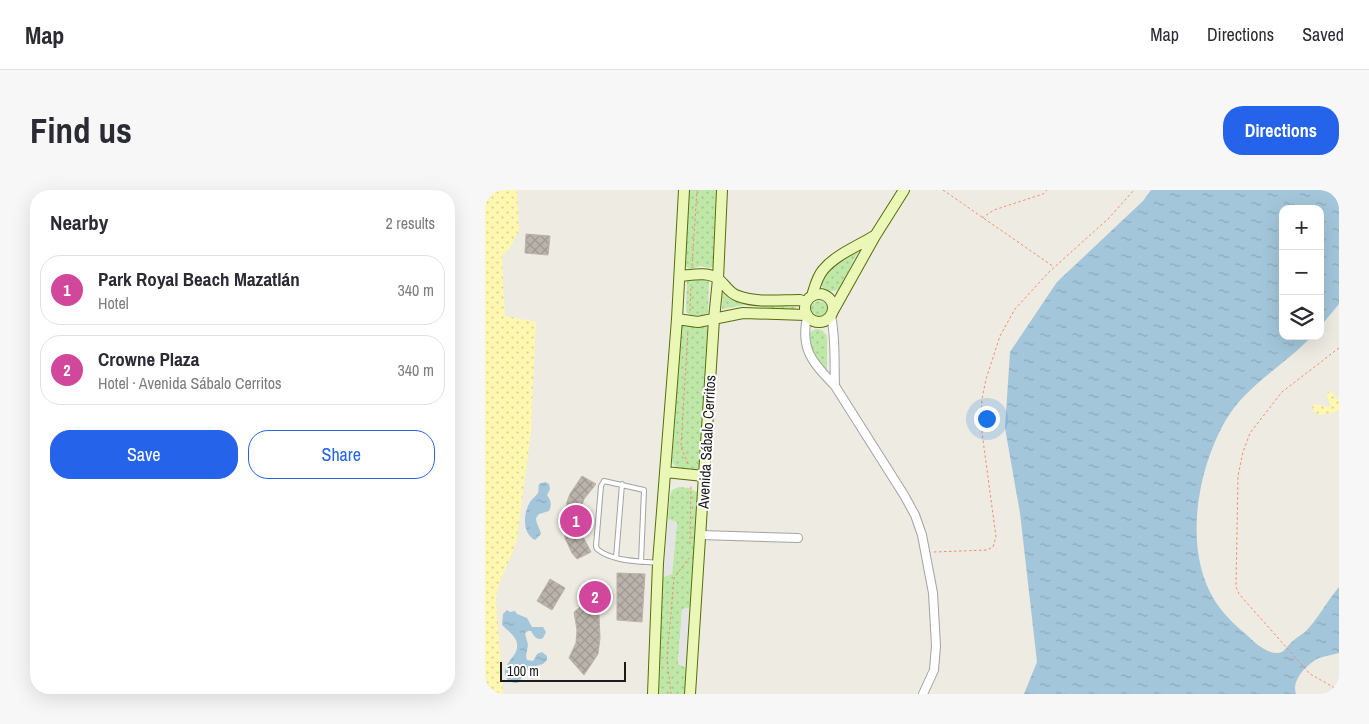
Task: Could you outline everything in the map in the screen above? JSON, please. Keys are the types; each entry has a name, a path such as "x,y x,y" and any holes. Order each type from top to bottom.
{"main road":[{"path":"653,694 658,564 680,276 684,190"},
{"name":"Avenida Sábalo Cerritos","path":"691,694 714,319 719,279 722,190"},
{"path":"677,319 698,322 743,313 806,316 814,322 824,322 832,314 875,236 904,190"},
{"path":"806,316 809,299 823,269 832,261 875,236"},
{"path":"680,276 707,275 719,279 728,291 747,299 800,300 809,299 821,294 825,295 832,302 832,314"},
{"path":"665,472 705,476"}],"street":[{"path":"832,314 835,331 833,351 835,386"},
{"path":"806,316 804,335 807,349 821,372 835,386 915,515 926,553 935,616 936,652 934,670 923,694"},
{"path":"701,535 797,538"}],"lane":[{"path":"641,562 645,492 642,488 604,481 602,483 596,546 599,552 616,558 641,562 658,564"},
{"path":"616,558 622,484"}],"path":[{"path":"689,544 691,487 689,466 681,447 697,190"},
{"path":"943,190 1054,267"},
{"path":"982,218 994,210 1043,194 1047,190"},
{"path":"926,553 987,550 993,547 996,537 981,426 982,399 986,378 1000,336 1015,308 1054,267 1109,218 1134,190"},
{"path":"1339,348 1278,396 1250,433 1243,452 1238,476 1237,587 1239,594 1310,674 1339,689"},
{"path":"671,694 667,659 674,578 689,554"}],"green space":[{"path":"689,190 720,190 714,266 709,268 701,266 690,269 685,266"},
{"path":"860,248 839,289 831,291 825,289 821,281 828,269 840,259"},
{"path":"687,279 709,279 708,312 704,315 690,315 686,311"},
{"path":"723,293 743,302 796,307 795,311 744,305 722,309"},
{"path":"819,301 825,303 827,309 825,315 819,317 813,315 811,309 813,303"},
{"path":"685,324 695,327 704,325 709,329 700,467 691,474 679,471 672,462 681,326"},
{"path":"818,329 827,336 827,374 814,356 808,342 808,336 811,332"},
{"path":"679,487 689,488 697,492 698,501 691,607 682,610 678,663 687,668 685,694 655,694 663,577 672,574 677,523 668,519 670,496 672,490"}],"sand":[{"path":"485,190 517,190 519,231 506,254 502,254 505,316 536,322 531,432 517,538 497,591 496,599 503,694 485,694"},
{"path":"1328,392 1332,392 1337,400 1339,396 1339,409 1337,412 1320,415 1314,412 1312,407 1315,404 1331,406 1327,397"}],"shaded area":[{"path":"668,519 677,522 672,574 663,577"},
{"path":"691,607 687,668 678,664 682,609"}],"water":[{"path":"1151,190 1339,190 1339,304 1324,322 1324,205 1279,205 1279,340 1308,340 1251,389 1230,413 1213,447 1206,468 1197,514 1199,560 1205,581 1222,611 1235,625 1264,649 1273,653 1282,652 1310,627 1339,587 1339,653 1319,658 1305,668 1296,683 1296,694 1024,694 1037,662 1020,513 1005,428 1010,352 1057,282 1143,201"},
{"path":"545,482 549,484 550,489 547,495 551,506 549,511 539,514 536,518 541,534 535,540 528,533 525,517 530,502 538,493 539,484"},
{"path":"507,610 510,612 515,611 517,614 527,618 532,627 543,627 546,632 543,638 539,639 531,631 525,633 528,645 527,660 533,661 537,654 542,652 547,656 547,660 543,664 529,668 518,683 509,681 505,673 505,669 517,648 516,640 502,625 503,614"}],"building":[{"path":"526,234 550,236 548,255 525,253"},
{"path":"582,476 596,484 584,499 580,511 582,535 591,552 577,559 565,538 564,520 570,494"},
{"path":"617,573 645,574 642,622 617,620"},
{"path":"550,579 565,588 552,610 537,601"},
{"path":"590,599 599,615 600,638 598,654 584,675 569,658 576,643 577,630 574,612"}],"place":[{"name":"Park Royal Beach Mazatlán","path":"576,521"},
{"name":"Crowne Plaza","path":"595,597"}]}
